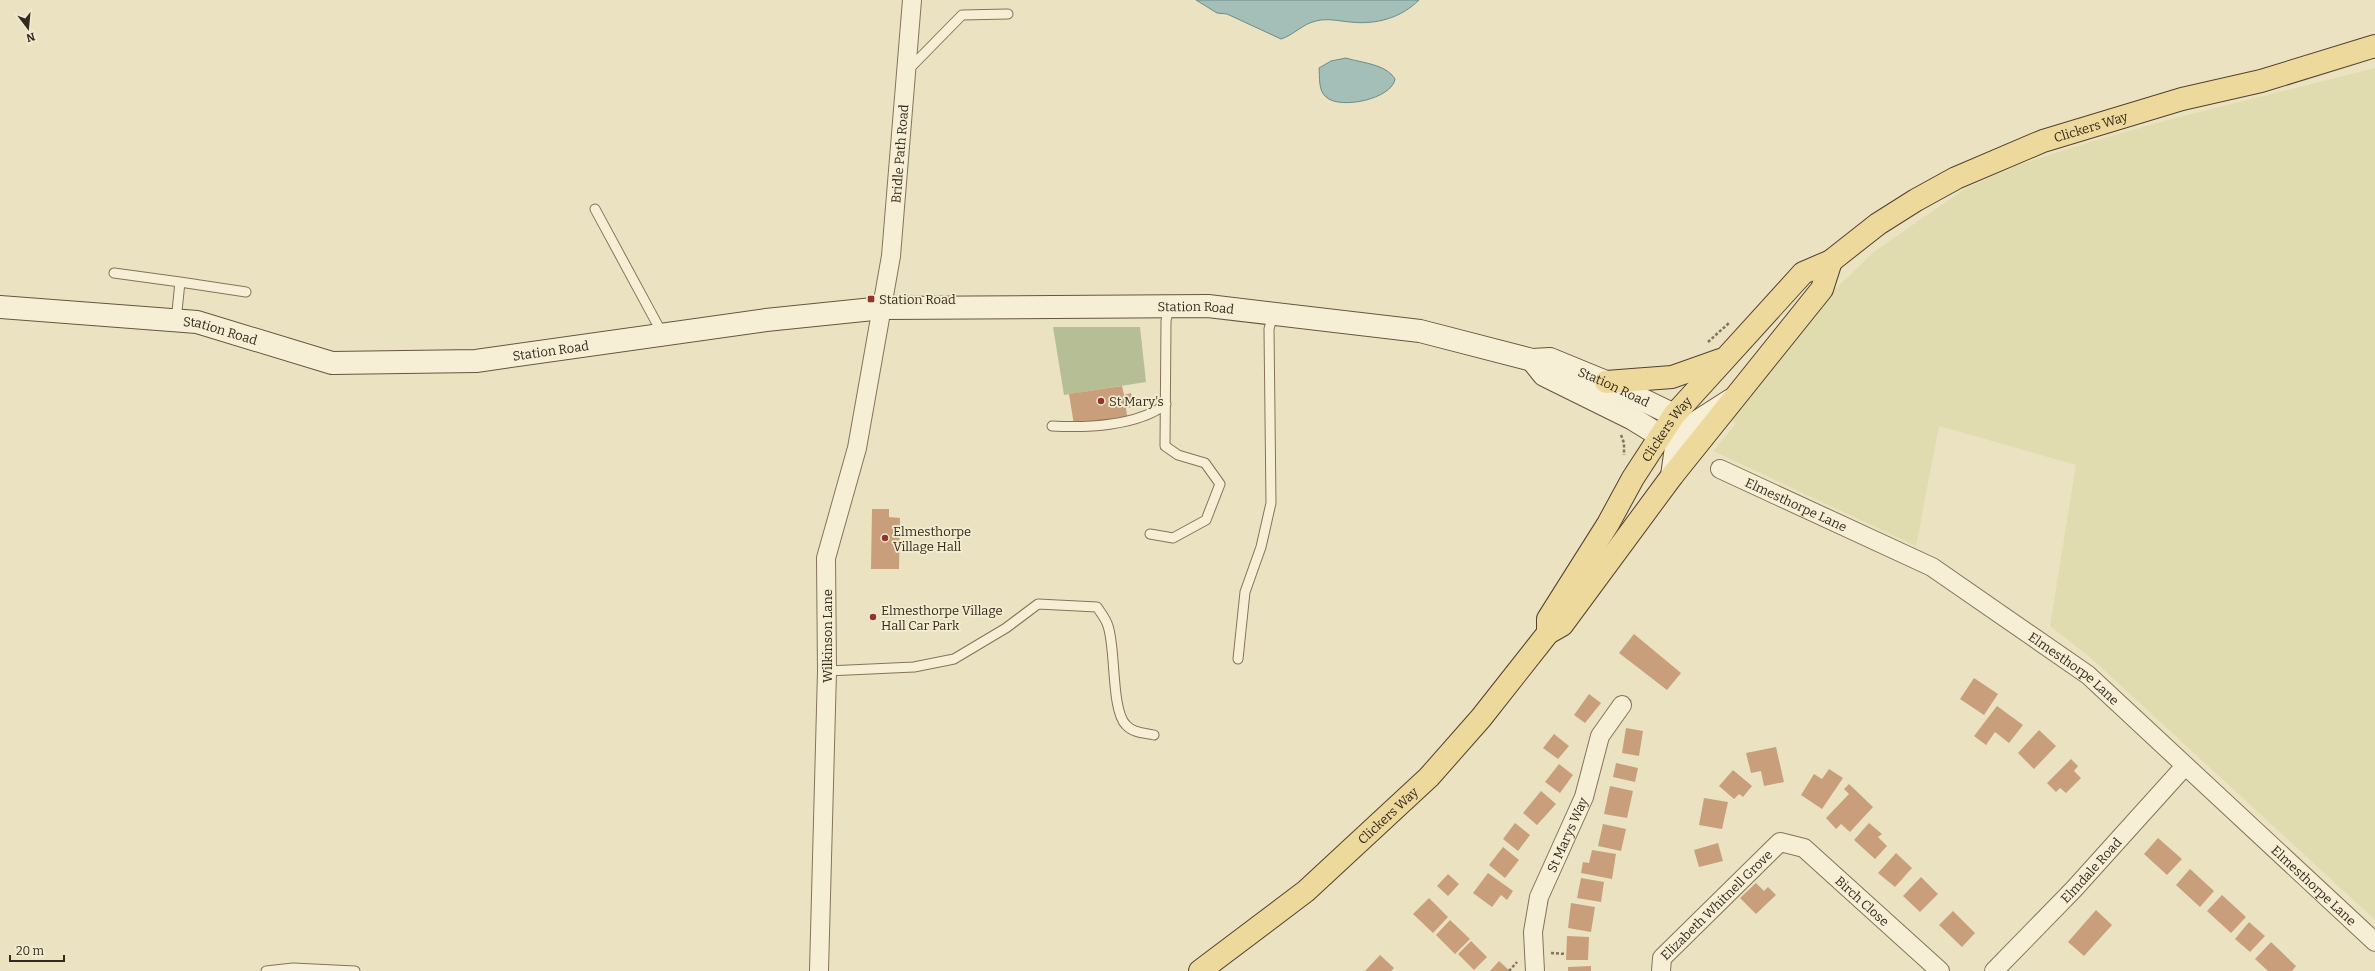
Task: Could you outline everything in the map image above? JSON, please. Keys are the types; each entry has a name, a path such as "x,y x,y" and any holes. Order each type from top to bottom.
{"main road":[{"name":"Clickers Way","path":"1548,633 1548,619 1608,524 1633,478 1723,359 1804,273 1830,261 1878,224 1916,200 1956,178 2043,141 2182,99 2262,81 2375,46"},
{"name":"Clickers Way","path":"1200,971 1306,891 1429,777 1486,712 1548,633 1562,625 1672,476 1731,400 1822,289 1830,261"},
{"name":"Station Road","path":"0,307 196,322 332,363 476,361 662,333 766,320 883,308 1208,306 1420,331 1532,360 1550,359 1606,382 1670,429"},
{"path":"1606,382 1672,377 1723,359"},
{"name":"Station Road","path":"1532,360 1544,375 1633,419 1670,429"},
{"path":"1672,476 1670,429 1731,400"}],"street":[{"name":"Bridle Path Road","path":"883,308 891,256 912,0"},
{"name":"Wilkinson Lane","path":"819,971 827,671 826,558 857,448 883,308"},
{"name":"Elmesthorpe Lane","path":"1720,469 1932,567 2088,675 2375,942"},
{"name":"St Marys Way","path":"1535,971 1533,932 1539,897 1584,797 1600,736 1622,705"},
{"name":"Elmdale Road","path":"1994,971 2074,889 2185,766"},
{"name":"Elizabeth Whitnell Grove","path":"1661,971 1662,958 1780,842"},
{"name":"Birch Close","path":"1780,842 1804,848 1940,971"}],"lane":[{"path":"906,72 962,15 1008,14"},
{"path":"595,209 662,333"},
{"path":"114,273 246,292"},
{"path":"176,321 180,282"},
{"path":"1150,534 1173,538 1206,520 1220,484 1205,463 1178,455 1165,446 1166,321 1169,306"},
{"path":"1238,658 1245,592 1261,546 1270,503 1269,329 1274,314"},
{"path":"1052,426 1077,428 1138,419 1155,413 1166,404"},
{"path":"827,671 914,667 954,659 1006,628 1038,604 1097,607 1108,625 1114,658 1118,708 1122,719 1125,725 1135,731 1154,735"},
{"path":"266,971 293,968 355,971"}],"shaded area":[{"path":"2375,68 2375,920 2092,659 2050,626 2076,465 1939,426 1916,546 1713,451 1736,424 1730,418 1828,296 1875,251 1966,188 2018,165 2090,142 2171,119"}],"green space":[{"path":"1053,327 1140,327 1146,382 1064,395"}],"water":[{"path":"1196,0 1419,0 1396,16 1388,19 1360,23 1320,20 1311,22 1281,39 1227,14 1217,13"},
{"path":"1346,58 1386,70 1395,79 1392,86 1376,97 1353,102 1333,101 1326,97 1323,94 1321,87 1319,68 1331,61"}],"building":[{"name":"St Mary's","path":"1122,386 1124,395 1131,393 1134,407 1126,408 1127,416 1074,425 1069,394"},
{"name":"Elmesthorpe Village Hall","path":"872,509 889,509 889,517 900,518 899,569 871,569"},
{"path":"1634,634 1681,673 1667,690 1619,653"},
{"path":"1974,678 1998,694 1984,715 1960,699"},
{"path":"1589,694 1601,703 1585,723 1574,715"},
{"path":"1997,706 2023,725 2009,743 1995,732 1986,745 1974,736"},
{"path":"1626,728 1643,731 1639,756 1622,753"},
{"path":"2039,730 2056,746 2034,769 2018,753"},
{"path":"1554,734 1569,746 1558,759 1543,748"},
{"path":"1776,747 1784,782 1764,786 1761,771 1751,773 1746,753"},
{"path":"2071,759 2078,766 2074,771 2081,778 2066,793 2060,788 2056,792 2047,783"},
{"path":"1616,763 1638,768 1635,782 1613,777"},
{"path":"1559,764 1573,775 1560,793 1545,782"},
{"path":"1829,769 1843,778 1822,809 1801,795 1814,774 1822,779"},
{"path":"1733,770 1752,786 1743,797 1739,794 1734,799 1719,786"},
{"path":"1849,784 1873,807 1850,832 1841,824 1836,829 1826,818 1849,794 1844,789"},
{"path":"1610,786 1633,791 1627,818 1604,814"},
{"path":"1541,791 1556,804 1537,825 1523,813"},
{"path":"1704,798 1728,802 1722,829 1699,825"},
{"path":"1515,823 1530,835 1518,851 1503,839"},
{"path":"1869,823 1882,834 1878,837 1887,846 1875,859 1854,840"},
{"path":"1603,824 1626,829 1621,851 1598,846"},
{"path":"2158,838 2182,859 2167,875 2144,854"},
{"path":"1718,843 1723,861 1699,867 1694,850"},
{"path":"1503,847 1519,860 1505,878 1489,865"},
{"path":"1592,850 1616,854 1612,879 1581,873 1583,862 1589,863"},
{"path":"1896,853 1912,868 1895,887 1878,873"},
{"path":"2190,869 2214,891 2200,907 2176,885"},
{"path":"1488,873 1513,891 1507,900 1501,895 1492,907 1473,893"},
{"path":"1448,874 1459,884 1448,896 1437,886"},
{"path":"1921,877 1938,894 1920,912 1903,896"},
{"path":"1581,878 1604,882 1601,902 1577,898"},
{"path":"1756,883 1764,891 1768,887 1776,895 1756,914 1740,898"},
{"path":"2222,895 2246,917 2231,933 2207,911"},
{"path":"1429,898 1448,917 1433,933 1413,914"},
{"path":"1571,903 1595,907 1591,932 1568,928"},
{"path":"2096,910 2112,925 2084,956 2068,942"},
{"path":"1953,911 1975,933 1962,947 1939,925"},
{"path":"1450,920 1470,939 1455,954 1436,935"},
{"path":"2249,922 2265,936 2250,952 2235,939"},
{"path":"1567,936 1589,937 1588,960 1566,960"},
{"path":"1471,941 1487,957 1474,970 1458,954"},
{"path":"2271,942 2296,966 2292,971 2268,971 2255,959"},
{"path":"1380,955 1394,968 1391,971 1365,971"},
{"path":"1499,961 1510,971 1490,971"},
{"path":"1591,966 1591,971 1568,971 1568,967"}],"place":[{"name":"Station Road","path":"871,299"},
{"name":"St Mary's","path":"1101,401"},
{"name":"Elmesthorpe Village Hall","path":"885,538"},
{"name":"Elmesthorpe Village Hall Car Park","path":"873,617"}]}
